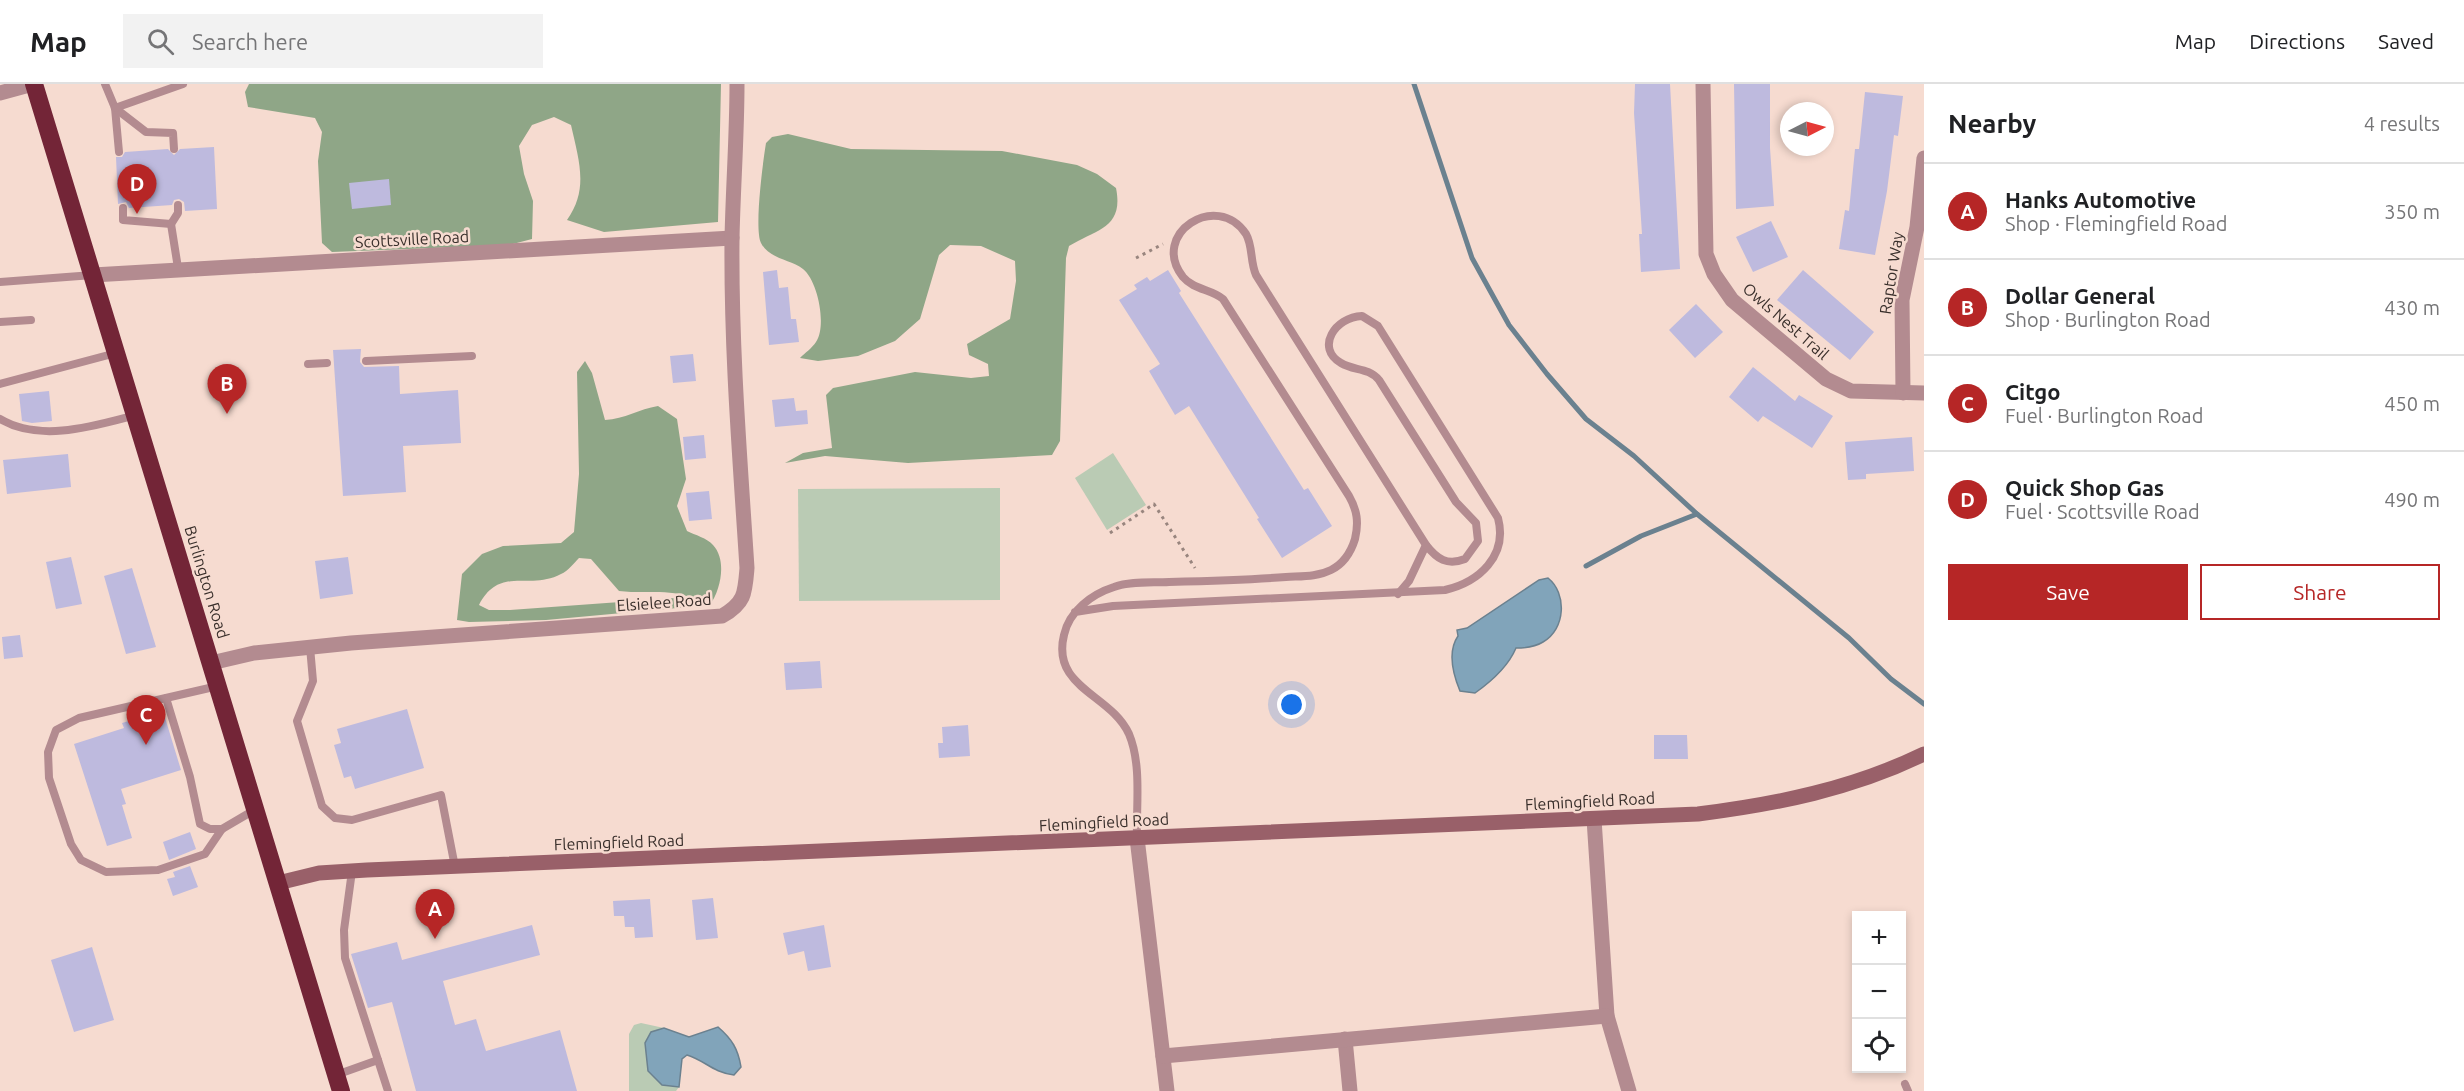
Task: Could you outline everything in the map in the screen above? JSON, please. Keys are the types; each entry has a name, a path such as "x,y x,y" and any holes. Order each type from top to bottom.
{"highway":[{"name":"Burlington Road","path":"33,84 339,1083"}],"street":[{"path":"0,93 33,84"},
{"name":"Elsielee Road","path":"211,663 254,653 310,647 722,616 739,605 746,591 747,568 735,364 732,238 737,166 737,84"},
{"name":"Owls Nest Trail","path":"1702,84 1706,254 1714,274 1732,300 1826,379 1851,391 1924,393"},
{"name":"Raptor Way","path":"1903,393 1902,300 1917,226 1924,158"},
{"name":"Scottsville Road","path":"93,275 178,268 550,251 732,238"},
{"name":"Flemingfield Road","path":"278,883 319,873 351,871 1698,814 1787,801 1866,779 1924,754"},
{"path":"1594,819 1607,1016 1629,1091"},
{"path":"1137,838 1167,1091"},
{"path":"1163,1056 1607,1016"},
{"path":"1345,1039 1350,1091"}],"lane":[{"path":"105,84 115,108 119,152"},
{"path":"115,108 183,84"},
{"path":"115,108 146,132 173,134 174,149"},
{"path":"178,205 178,213 171,224 178,268"},
{"path":"123,208 123,220 171,224"},
{"path":"1075,612 1113,606 1446,590 1477,576 1487,568 1498,549 1501,528 1494,508 1377,326 1362,316 1343,319 1331,332 1331,349 1335,358 1340,363 1369,371 1379,380 1456,502 1476,523 1478,541 1465,559 1447,562 1437,558 1426,545 1256,274 1247,236 1232,220 1209,215 1190,222 1176,239 1175,260 1184,277 1191,284 1223,299 1349,495 1358,516 1353,544 1340,565 1315,575 1130,584 1099,593 1075,612 1064,635 1063,657 1074,681 1112,709 1129,735 1135,762 1137,838"},
{"path":"0,282 93,275"},
{"path":"0,322 32,320"},
{"path":"0,384 117,353"},
{"path":"366,361 472,356"},
{"path":"308,364 327,363"},
{"path":"0,419 25,430 45,432 102,424 136,415"},
{"path":"1398,594 1409,581 1426,545"},
{"path":"310,647 313,681 297,721 322,806 335,818 352,820 441,795 455,867"},
{"path":"218,686 79,718 56,730 48,752 49,778 71,844 81,860 106,872 158,870 205,854 222,829 256,809"},
{"path":"166,698 190,777 200,824 210,829 222,829"},
{"path":"351,871 344,930 345,958 388,1091"},
{"path":"339,1083 378,1060"}],"path":[{"path":"1136,258 1156,246 1176,239"},
{"path":"1110,533 1154,504 1195,568"}],"green space":[{"path":"249,84 721,84 718,222 604,232 567,220 578,197 579,163 571,125 554,117 532,125 519,146 524,174 533,201 532,239 509,245 332,252 322,243 318,161 322,132 315,118 248,107 245,92"},
{"path":"788,134 851,149 1002,151 1077,165 1097,174 1116,188 1116,212 1112,219 1106,226 1069,246 1066,258 1060,441 1052,455 908,463 825,456 785,463 803,453 832,448 826,395 833,388 915,372 971,378 989,376 988,364 969,355 967,344 1010,319 1016,281 1015,261 981,246 950,245 939,255 920,319 895,341 858,356 818,361 800,358 814,344 819,335 821,315 817,293 803,269 774,256 765,248 761,243 758,224 766,143 772,137"},
{"path":"585,361 592,373 605,420 658,406 677,419 686,479 677,506 687,531 708,540 720,558 721,575 714,598 710,605 546,620 469,622 457,620 462,574 482,554 503,546 561,543 574,532 579,474 577,372","holes":["579,558 591,559 619,591 672,593 689,597 510,610 489,610 479,605 487,593 496,586 506,582 549,579 564,573"]},
{"path":"1113,453 1146,505 1107,530 1075,478"},
{"path":"1000,488 1000,600 799,601 798,489"},
{"path":"641,1023 664,1028 651,1032 645,1043 648,1070 662,1085 679,1087 676,1091 629,1091 629,1034 634,1025"}],"water":[{"path":"1548,578 1558,592 1561,601 1560,620 1551,636 1537,645 1516,648 1499,673 1475,693 1460,691 1452,663 1453,649 1458,636 1457,630 1467,628 1539,580"},
{"path":"718,1027 731,1040 738,1055 741,1067 734,1075 720,1071 687,1055 682,1059 679,1087 662,1085 648,1071 645,1043 651,1032 664,1028 689,1037"}],"building":[{"path":"1635,84 1670,84 1680,269 1641,272 1639,234 1642,234 1634,113"},
{"path":"1734,84 1770,84 1770,148 1774,206 1736,209"},
{"path":"1865,92 1903,96 1898,136 1894,135 1887,191 1875,255 1839,249 1845,210 1849,211 1855,149 1859,149"},
{"path":"214,147 217,209 185,211 184,202 179,199 174,200 172,205 129,208 126,202 118,204 116,157 122,157 125,152 168,149 174,155 180,149"},
{"path":"389,179 391,205 352,209 349,183"},
{"path":"1771,221 1788,257 1753,272 1736,237"},
{"path":"777,270 779,288 788,287 791,319 796,319 799,342 769,345 763,272"},
{"path":"1168,270 1181,291 1179,293 1304,490 1308,488 1332,526 1282,558 1189,406 1175,415 1149,371 1160,364 1119,300 1137,289 1134,285 1147,277 1150,281"},
{"path":"1803,270 1874,332 1850,360 1777,300"},
{"path":"1696,304 1723,332 1695,358 1669,330"},
{"path":"361,349 360,362 364,367 399,366 400,394 458,390 461,443 403,446 406,492 343,496 333,350"},
{"path":"693,354 696,381 673,383 670,356"},
{"path":"1753,367 1795,401 1799,395 1833,416 1812,448 1763,416 1758,422 1729,397"},
{"path":"49,391 52,421 32,423 22,421 19,394"},
{"path":"794,398 796,411 807,410 808,424 775,427 772,400"},
{"path":"704,435 706,458 685,460 683,437"},
{"path":"1912,437 1914,471 1866,474 1866,479 1848,480 1845,442"},
{"path":"68,454 71,487 7,494 3,460"},
{"path":"709,491 712,519 689,521 686,493"},
{"path":"71,557 82,604 56,609 46,562"},
{"path":"348,557 353,594 320,599 315,561"},
{"path":"132,568 156,647 126,654 104,576"},
{"path":"20,635 23,657 4,659 2,637"},
{"path":"820,661 822,688 786,690 784,663"},
{"path":"407,709 424,768 355,789 351,776 344,778 334,745 341,743 337,729"},
{"path":"163,711 181,770 121,789 126,804 122,805 132,838 107,846 74,744 124,728 122,723"},
{"path":"968,725 970,756 939,758 938,743 943,743 942,727"},
{"path":"1654,735 1687,735 1688,759 1654,759"},
{"path":"190,832 196,849 169,860 163,842"},
{"path":"190,866 198,887 173,896 167,879 175,877 173,872"},
{"path":"713,898 718,938 696,940 692,900"},
{"path":"650,899 653,937 635,938 634,927 625,927 624,916 614,916 613,901"},
{"path":"532,925 540,955 443,981 455,1025 476,1019 486,1051 560,1030 577,1091 416,1091 392,1002 368,1008 351,954 397,942 402,960"},
{"path":"824,925 831,967 808,971 804,951 788,955 783,933"},
{"path":"92,947 114,1020 74,1032 51,960"}],"waterway":[{"path":"1414,84 1472,258 1509,325 1547,374 1586,419 1634,456 1697,514 1849,638 1891,679 1924,704"},
{"path":"1586,566 1641,536 1697,514"}],"place":[{"name":"Quick Shop Gas","path":"137,214"},
{"name":"Dollar General","path":"227,414"},
{"name":"Citgo","path":"146,745"},
{"name":"Hanks Automotive","path":"435,939"}]}
